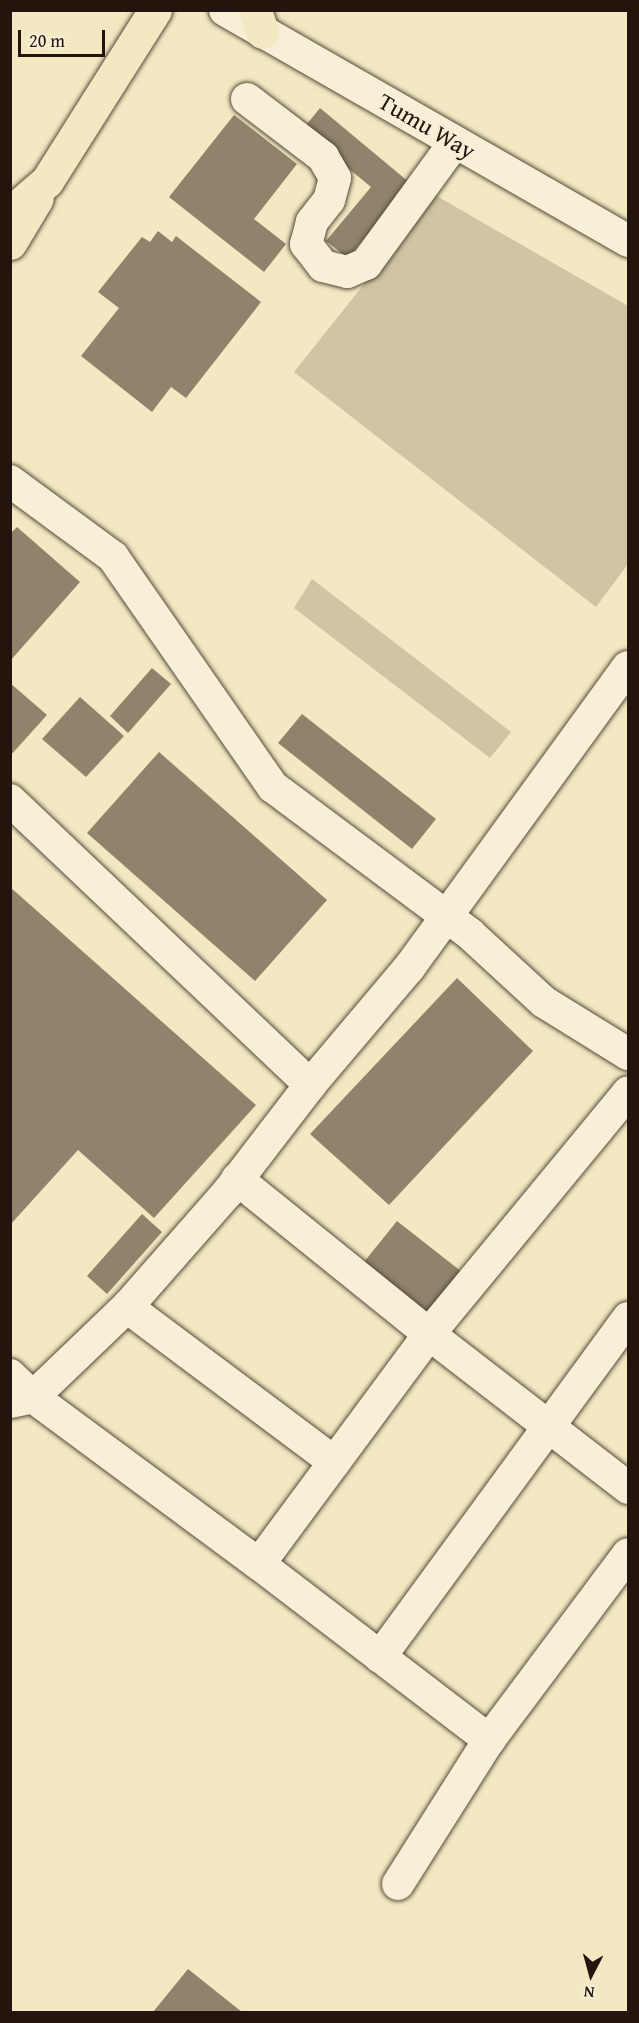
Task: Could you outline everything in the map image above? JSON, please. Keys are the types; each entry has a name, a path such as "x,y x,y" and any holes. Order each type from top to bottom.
{"main road":[{"path":"10,243 155,10"},
{"path":"10,213 47,181"}],"street":[{"name":"Tumu Way","path":"225,10 259,21 455,142 628,241"},
{"path":"247,99 323,157 335,178 329,200 312,222 306,244 323,266 347,272 366,264 455,142"},
{"path":"10,481 112,557 273,787 470,934 544,1002 628,1054"},
{"path":"22,1399 127,1307 237,1179 310,1085 409,968 628,667"},
{"path":"10,800 310,1085"},
{"path":"259,1564 429,1334 628,1093"},
{"path":"237,1179 429,1334 628,1488"},
{"path":"127,1307 334,1462"},
{"path":"380,1657 628,1318"},
{"path":"10,1375 22,1399 259,1564 489,1740"},
{"path":"398,1884 489,1740 628,1554"}],"shaded area":[{"path":"435,195 628,306 628,564 596,607 294,372"},
{"path":"312,579 511,732 490,758 294,608"}],"building":[{"path":"320,108 410,183 348,258 326,241 371,187 302,130"},
{"path":"234,115 297,164 254,219 286,244 264,272 169,197"},
{"path":"158,231 172,242 176,236 261,302 186,398 171,387 152,412 81,356 119,308 98,292 142,237 150,242"},
{"path":"17,527 80,582 10,661 10,534"},
{"path":"152,668 171,684 128,733 110,716"},
{"path":"10,683 47,715 10,756"},
{"path":"80,697 124,736 86,777 42,739"},
{"path":"302,714 436,819 412,849 278,743"},
{"path":"159,752 327,900 255,981 87,833"},
{"path":"10,887 256,1105 154,1218 78,1150 10,1225"},
{"path":"457,978 533,1051 389,1205 310,1134"},
{"path":"142,1214 162,1232 107,1294 87,1276"},
{"path":"397,1221 462,1272 428,1314 364,1262"},
{"path":"188,1969 242,2012 153,2012"}]}
